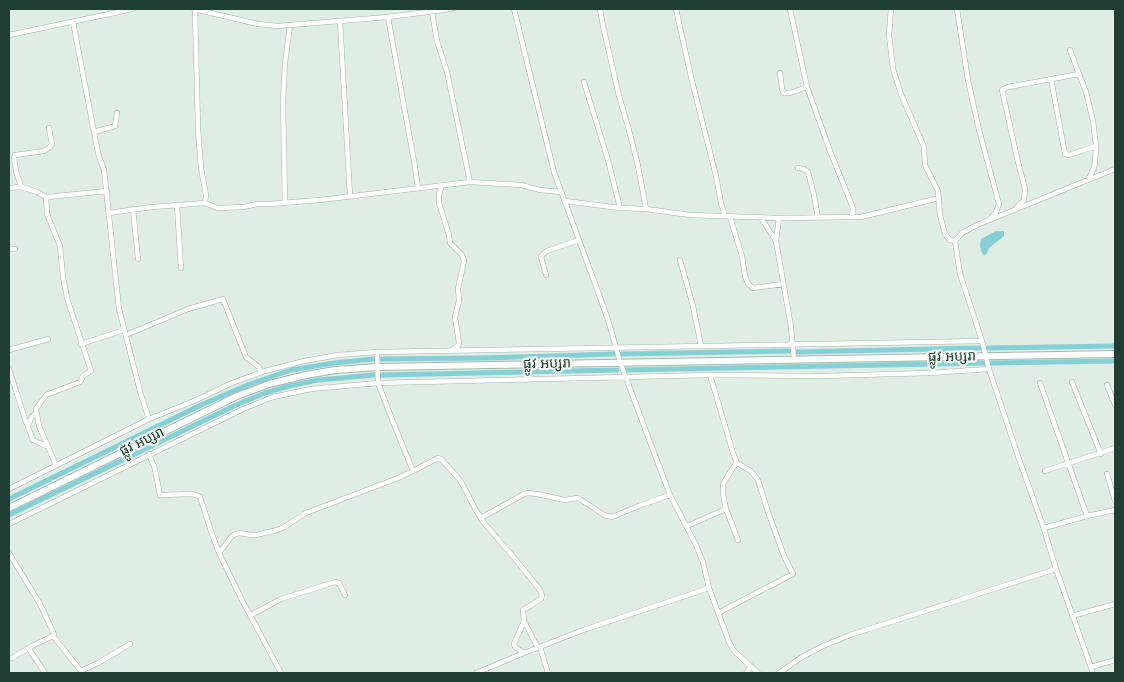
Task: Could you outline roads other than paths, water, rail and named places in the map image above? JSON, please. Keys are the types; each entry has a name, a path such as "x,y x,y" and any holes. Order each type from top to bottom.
{"street":[{"path":"9,35 134,9"},
{"path":"205,202 206,195 201,168 198,129 195,9 270,26 388,17 452,9"},
{"path":"514,9 554,172 601,300 620,362 645,432 670,495 696,545 726,636 734,651 758,673"},
{"path":"600,9 617,88 638,166 646,209"},
{"path":"676,9 721,203 728,216 742,256 748,284 753,288 783,284"},
{"path":"790,9 807,87 852,208 852,217"},
{"path":"891,9 889,35 892,65 901,94 924,147 925,165 935,184 945,234 950,240 955,241"},
{"path":"957,9 968,80 999,204 996,212 988,221"},
{"path":"432,12 437,41 447,72 470,182"},
{"path":"388,17 418,188"},
{"path":"340,21 350,196"},
{"path":"73,22 98,153 104,170 118,304 149,419"},
{"path":"285,202 283,101 290,25"},
{"path":"1070,50 1086,92 1096,146 1094,168 1088,180"},
{"path":"780,73 784,93 807,87"},
{"path":"1014,211 1023,202 1026,192 1002,90 1003,88 1080,74"},
{"path":"1051,79 1065,154 1068,155 1096,146"},
{"path":"584,82 611,170 620,208"},
{"path":"94,132 116,126 118,113"},
{"path":"20,187 14,157 15,155 44,151 50,147 52,144 49,128"},
{"path":"798,168 808,172 818,218"},
{"path":"1093,673 989,369 960,274 955,241 962,232 1115,169"},
{"path":"109,213 205,202 212,206 224,208 244,207 257,204 386,193 470,182 521,185 540,190 561,192"},
{"path":"442,186 439,194 439,204 450,244 462,255 464,261 455,317 459,343 452,350"},
{"path":"9,188 20,187 46,197 107,191"},
{"path":"28,427 31,418 36,412 36,408 46,395 80,382 83,376 90,371 67,298 60,246 48,214 46,197"},
{"path":"565,201 690,215 818,218 861,217 939,198"},
{"path":"177,206 181,268"},
{"path":"133,210 138,259"},
{"path":"761,218 776,241"},
{"path":"780,218 776,241 791,327 794,359"},
{"path":"546,275 541,257 543,254 579,240"},
{"path":"9,249 15,249"},
{"path":"680,260 695,313 701,346"},
{"path":"81,344 125,332 206,303 223,299 246,357 259,367 261,372"},
{"path":"9,350 48,339"},
{"path":"9,489 149,419 232,383 261,372 338,355 452,350 982,341"},
{"path":"376,352 378,383 413,471"},
{"name":"ផ្លូវ អប្សរា","path":"9,508 237,396 269,384 306,374 378,367 1115,354"},
{"path":"9,369 33,440 48,447"},
{"path":"9,524 243,408 273,397 311,389 378,383 710,375 821,376 930,373 989,369"},
{"path":"710,375 737,463 751,471 758,480 766,509 793,574 718,613"},
{"path":"1072,382 1101,454"},
{"path":"1040,383 1087,516"},
{"path":"1107,384 1115,406"},
{"path":"36,412 39,426 56,465"},
{"path":"1045,471 1115,448"},
{"path":"149,454 155,469 160,495 193,494 200,497 219,553 281,673"},
{"path":"219,553 232,536 236,534 251,536 277,530 306,513 398,478 441,458 460,480 480,518 541,593 542,597 540,600 523,610 524,620 539,647 548,673"},
{"path":"737,463 723,484 722,494 738,540"},
{"path":"1107,474 1115,502"},
{"path":"480,518 528,493 565,500 578,498 604,515 612,517 670,495"},
{"path":"687,526 726,510"},
{"path":"1044,528 1115,510"},
{"path":"9,553 45,614 54,632 53,636 81,671 98,664 130,644"},
{"path":"779,673 802,657 850,635 1056,569"},
{"path":"250,616 281,600 335,582 339,583 345,595"},
{"path":"476,673 485,671 524,652 592,627 709,588"},
{"path":"1072,616 1115,604"},
{"path":"524,620 514,644 515,647 524,652"},
{"path":"12,658 53,636"},
{"path":"28,649 45,673"},
{"path":"1091,667 1115,660"},
{"path":"746,673 751,666"}],"water":[{"path":"996,231 1004,231 1004,236 989,248 984,256 981,251 981,239"}],"waterway":[{"path":"988,348 1115,346"},
{"path":"797,352 979,348"},
{"path":"622,354 789,351"},
{"path":"381,359 614,354"},
{"path":"9,499 201,405 250,384 291,370 373,359"},
{"path":"992,363 1115,361"},
{"path":"625,370 984,363"},
{"path":"382,375 617,370"},
{"path":"9,515 236,405 265,393 318,380 374,375"}]}
